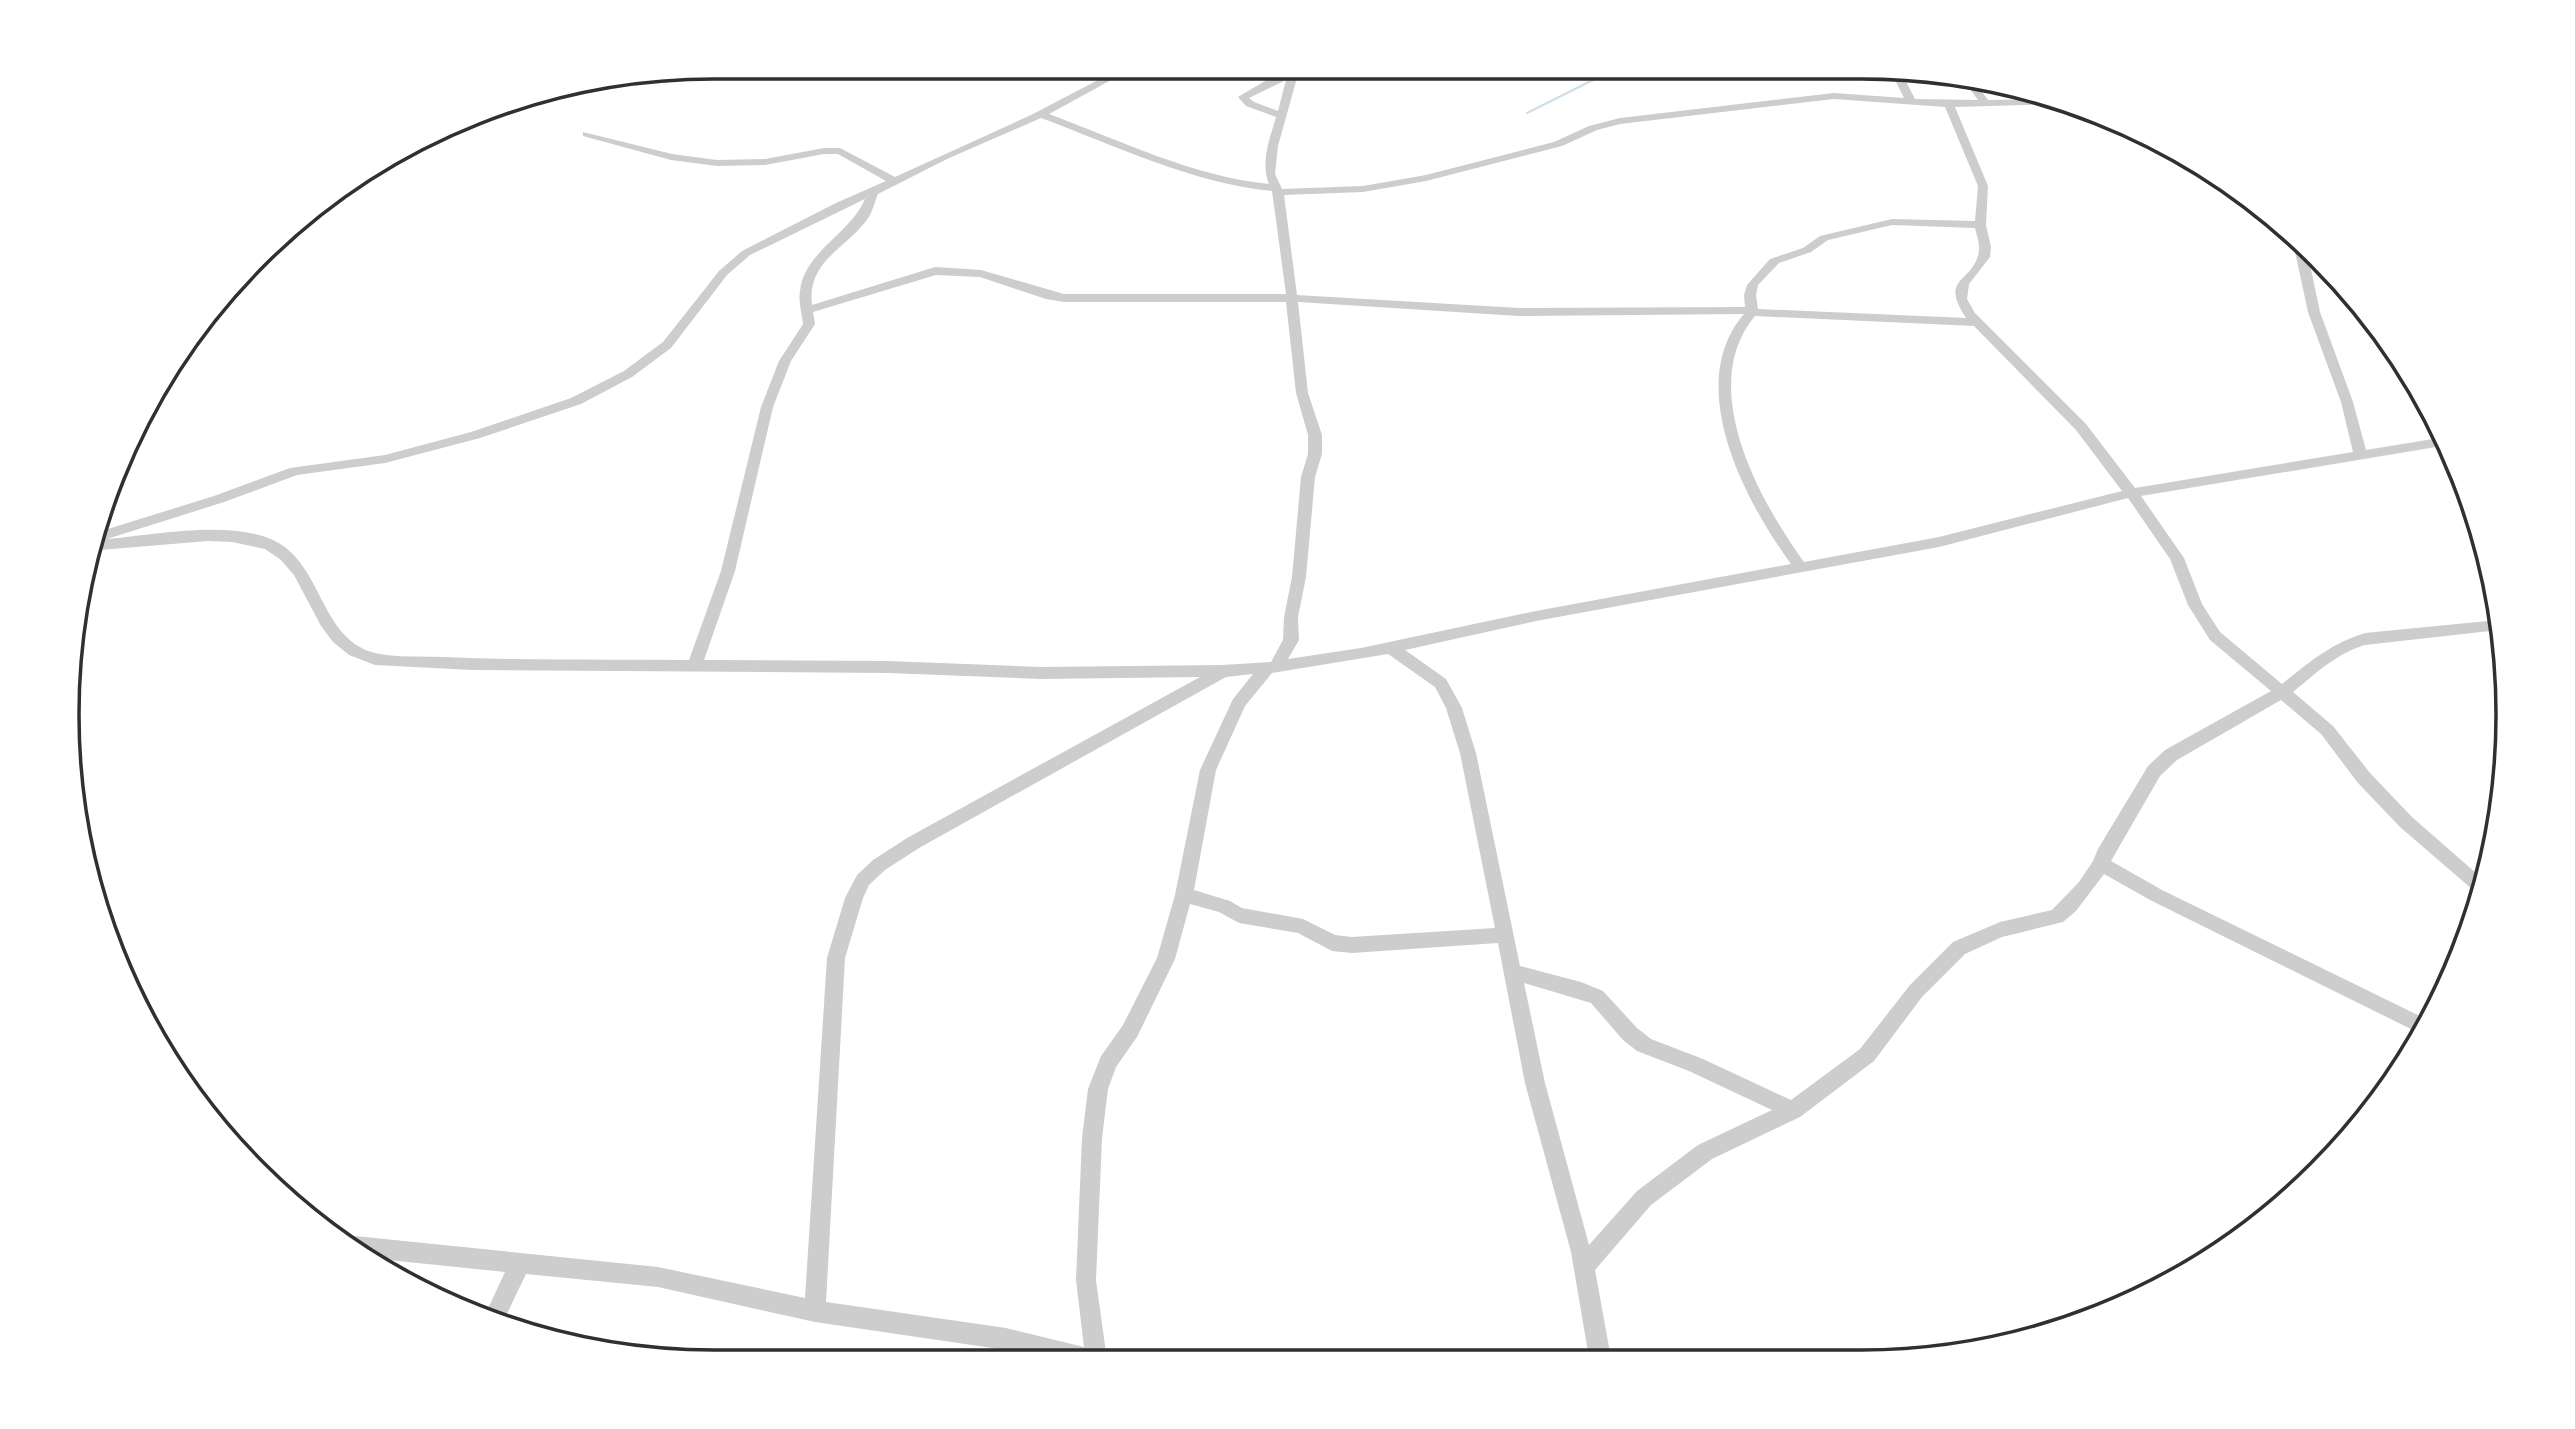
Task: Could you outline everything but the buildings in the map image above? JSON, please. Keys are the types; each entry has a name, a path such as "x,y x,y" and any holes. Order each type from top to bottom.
{"street":[{"path":"105,534 219,499 295,471 340,463 375,461 413,452 531,418 596,392 638,368 667,345 734,262 807,221 1040,114 1107,79"},
{"path":"1277,79 1243,97 1250,104 1282,116"},
{"path":"1093,1350 1086,1280 1091,1151 1098,1089 1108,1062 1130,1031 1166,960 1184,895 1208,770 1239,703 1272,667 1291,640 1291,617 1299,577 1302,522 1315,435 1302,393 1292,298 1270,162 1292,79"},
{"path":"1900,80 1912,103"},
{"path":"1975,89 1986,104"},
{"path":"1040,114 1196,172 1243,185 1276,190 1363,189 1426,178 1558,144 1593,128 1620,121 1834,96 1912,103 2036,103"},
{"path":"1950,104 1983,186 1980,225 1985,247 1984,257 1963,284 1961,299 1977,321 1996,337 2081,427 2132,493 2177,558 2195,605 2215,636 2326,730 2364,778 2406,822 2474,882"},
{"path":"587,134 661,155 717,163 765,162 833,150 846,154 894,181"},
{"path":"695,664 728,571 767,407 785,362 806,332 809,310 805,294 808,279 827,252 864,215 873,192"},
{"path":"1801,568 1778,537 1754,495 1732,440 1723,378 1724,365 1728,347 1752,312 1748,294 1752,283 1773,265 1774,261 1807,250 1824,238 1892,222 1980,225"},
{"path":"2302,258 2315,312 2347,402 2360,454"},
{"path":"809,310 935,271 981,274 1064,298 1292,298 1519,312 1707,309 1977,321"},
{"path":"101,545 230,537 270,544 301,573 311,596 343,644 359,655 375,659 472,664 695,664 1041,673 1222,671 1318,661 1391,648 1536,616 1939,542 2132,493 2435,443"},
{"path":"1584,1267 1644,1198 1705,1152 1793,1110 1867,1055 1916,991 1959,948 2000,930 2057,917 2070,906 2101,864 2104,854 2138,796 2171,755 2281,693 2326,657 2348,644 2365,639 2490,626"},
{"path":"1291,640 1318,661"},
{"path":"1391,648 1441,683 1454,708 1468,753 1535,1083 1584,1267 1599,1350"},
{"path":"815,1311 836,958 854,898 863,880 879,865 913,843 1222,671"},
{"path":"2101,864 2168,901 2416,1023"},
{"path":"1184,895 1224,906 1239,915 1303,927 1332,943 1393,943 1506,935"},
{"path":"1513,972 1581,990 1597,997 1630,1034 1644,1045 1696,1065 1793,1110"},
{"path":"368,1247 658,1278 815,1311 1006,1339 1052,1350"},
{"path":"497,1312 520,1263"}],"waterway":[{"path":"1527,113 1595,79"}]}
